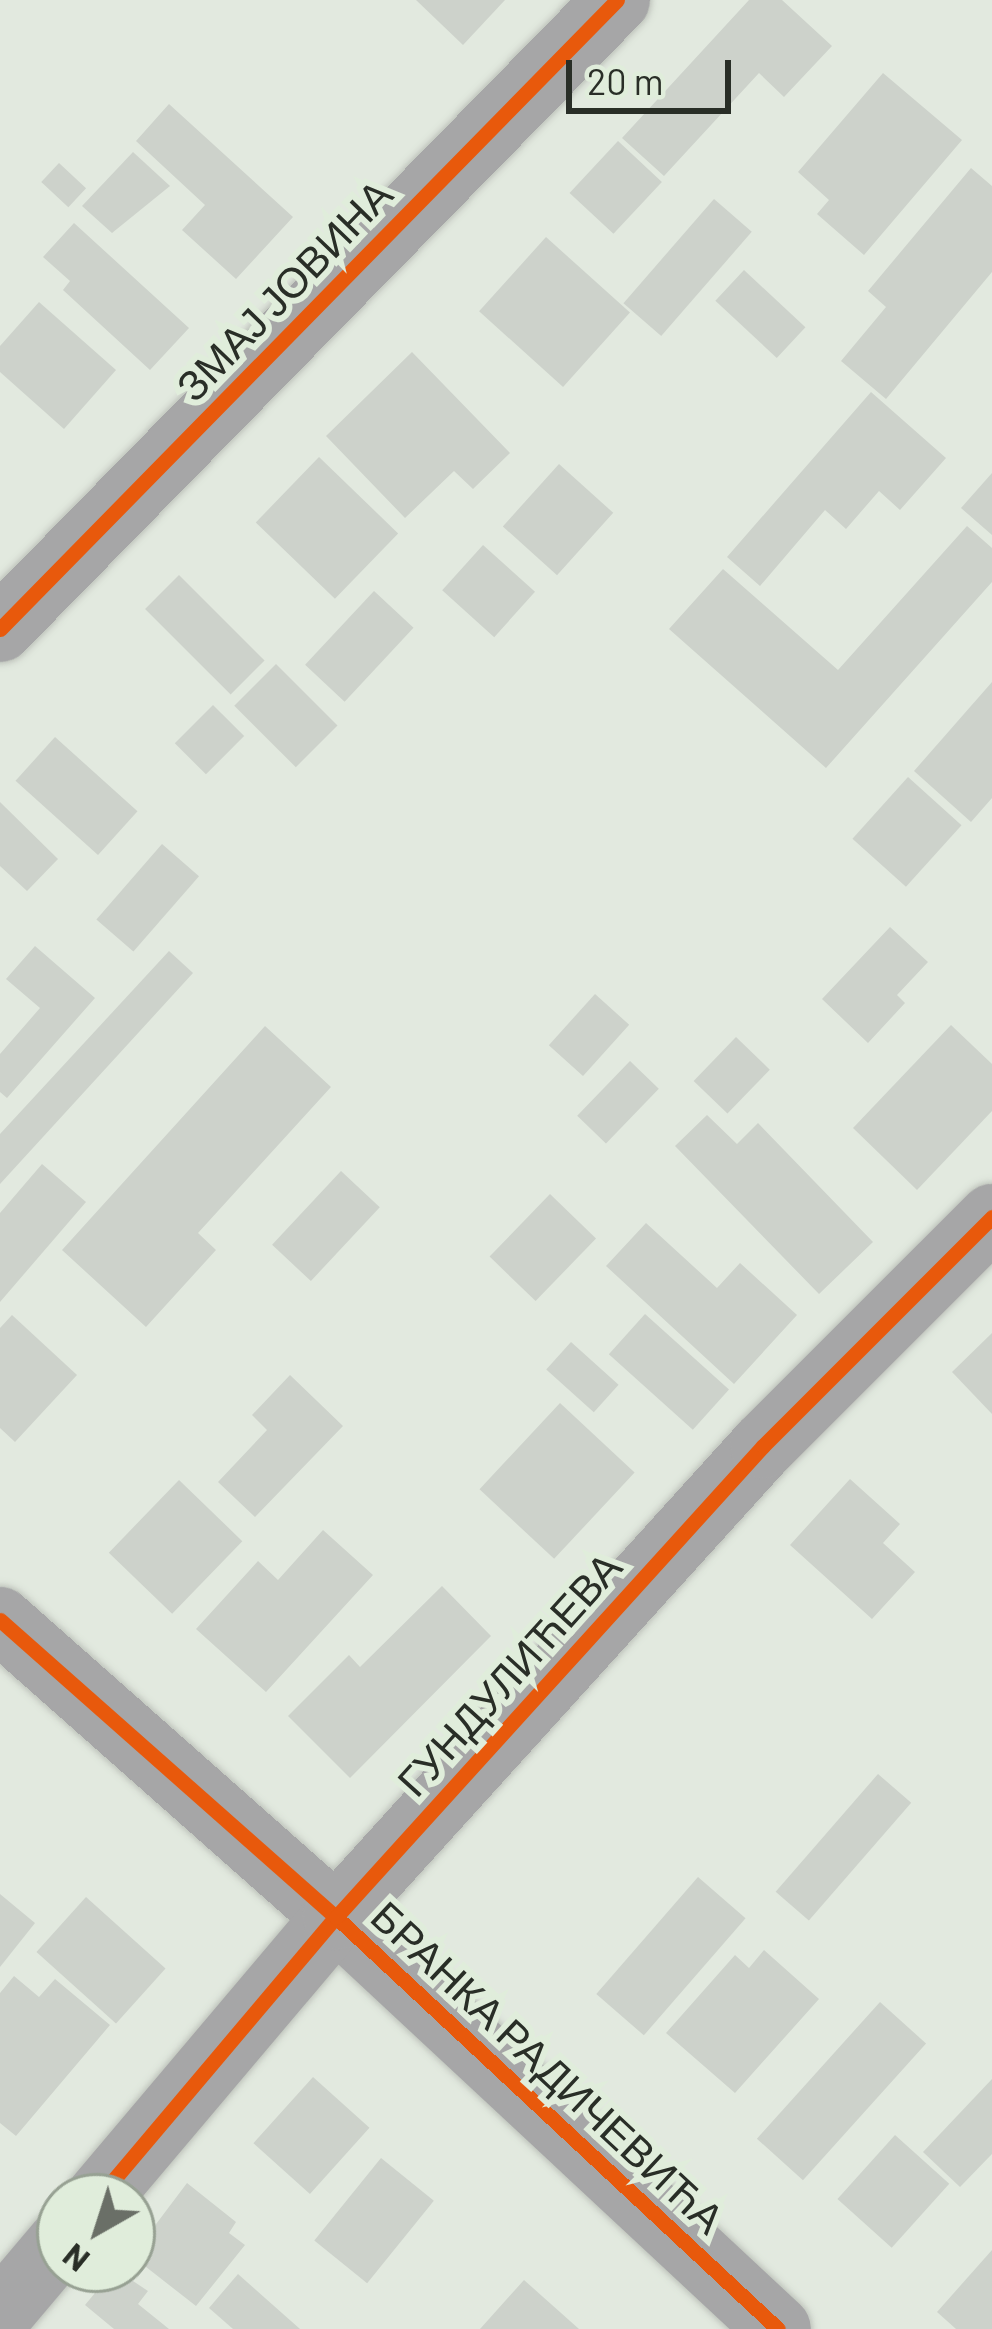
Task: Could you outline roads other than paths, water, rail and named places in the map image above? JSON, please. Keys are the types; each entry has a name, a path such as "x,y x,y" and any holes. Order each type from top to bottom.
{"street":[{"name":"ЗМАЈ ЈОВИНА","path":"0,629 617,0"},
{"name":"ГУНДУЛИЋЕВА","path":"119,2173 336,1917 763,1446 992,1217"},
{"name":"БРАНКА РАДИЧЕВИЋА","path":"0,1620 336,1917 778,2329"},
{"path":"0,2314 36,2271"}]}
